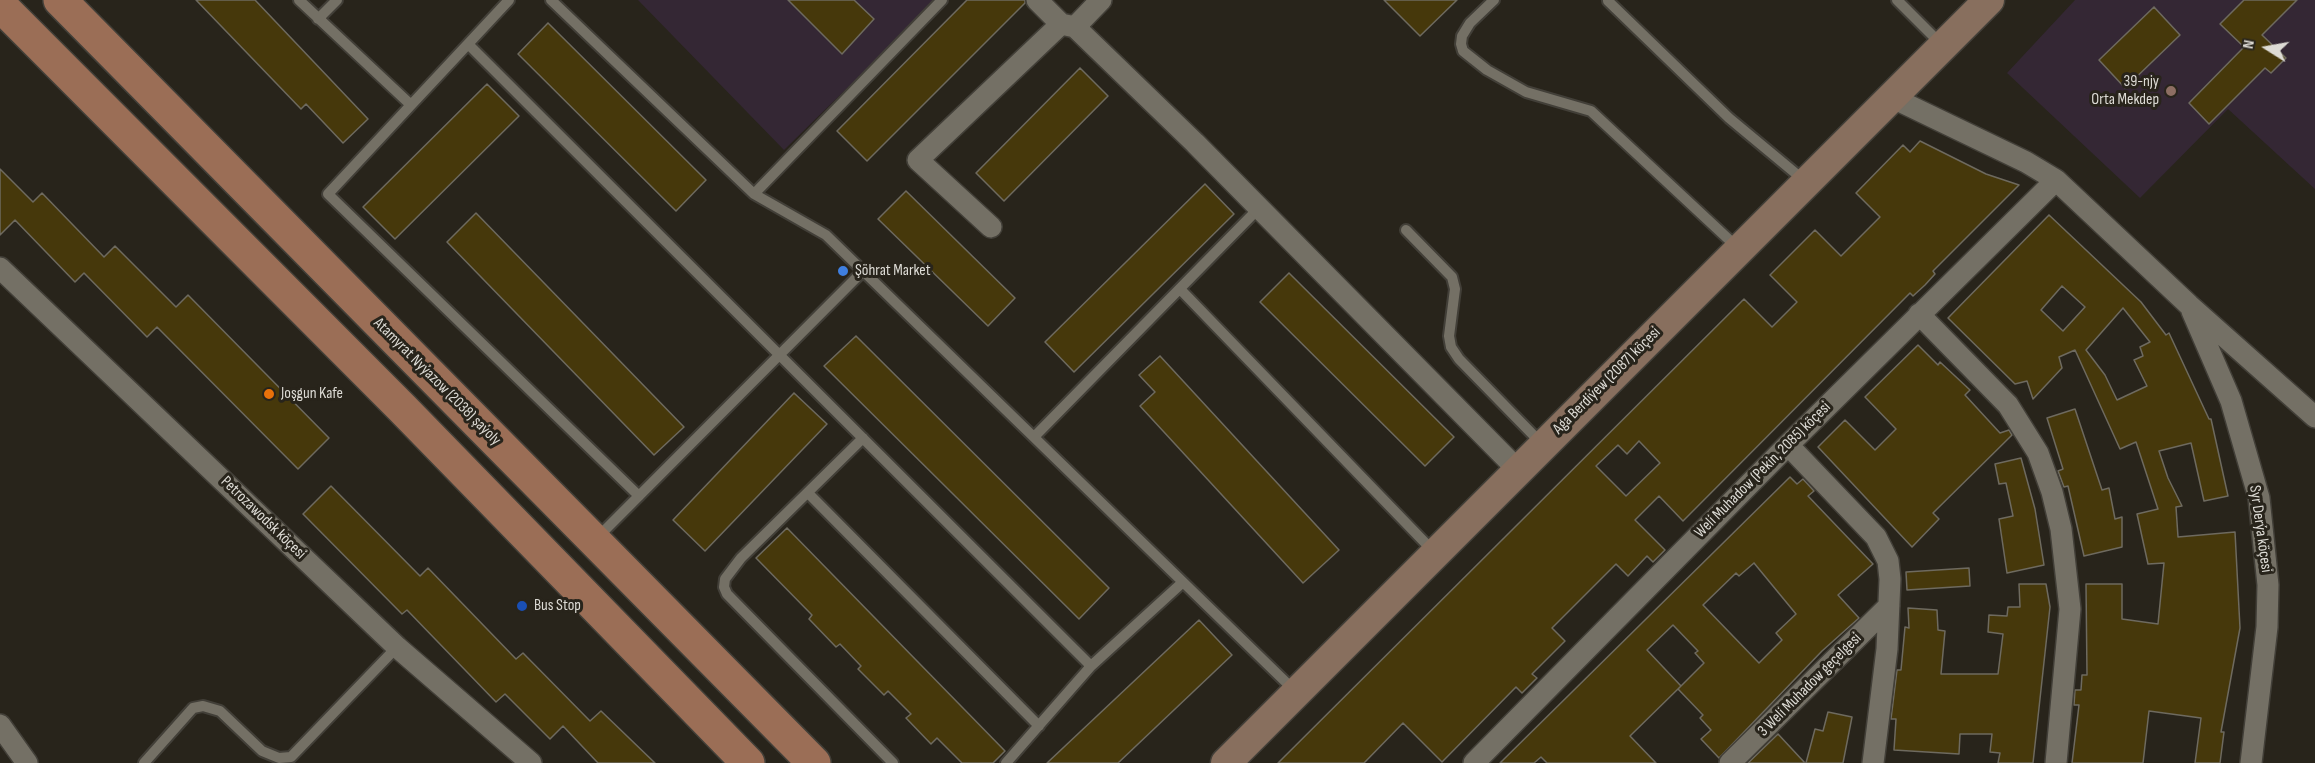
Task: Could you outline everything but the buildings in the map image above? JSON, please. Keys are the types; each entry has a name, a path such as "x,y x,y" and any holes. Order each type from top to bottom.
{"main road":[{"name":"Atamyrat Nyýazow (2038) şaýoly","path":"60,0 814,763"},
{"path":"0,5 402,408 736,757"}],"street":[{"path":"1037,0 1068,25 1259,208 1518,470"},
{"path":"991,227 918,160 1068,25 1101,0"},
{"name":"Aga Berdiýew (2087) köçesi","path":"1226,763 1989,0"},
{"path":"1891,97 2026,162 2056,180 2189,305 2315,417"},
{"name":"Weli Muhadow (Pekin, 2085) köçesi","path":"1474,763 1788,444 2056,180"},
{"name":"Petrozawodsk köçesi","path":"0,268 397,647 531,763"},
{"name":"Syr Derýa köçesi","path":"2189,305 2231,401 2259,498 2267,596 2265,639 2251,763"},
{"path":"1918,314 2008,405 2038,453 2052,492 2061,529 2070,609 2056,763"},
{"path":"1788,444 1881,545 1888,561 1889,606 1873,763"},
{"name":"3 Weli Muhadow geçelgesi","path":"1730,763 1889,606"},
{"path":"0,725 27,763"}],"lane":[{"path":"299,0 411,105"},
{"path":"318,19 337,0"},
{"path":"509,0 328,194 639,496"},
{"path":"551,0 754,194 826,235 1296,692"},
{"path":"754,194 942,0"},
{"path":"1494,0 1466,29 1461,44 1463,51 1487,70 1526,92 1591,111 1739,249"},
{"path":"1897,0 1943,46"},
{"path":"1608,1 1729,118 1806,182"},
{"path":"468,44 1091,666"},
{"path":"1034,437 1259,208"},
{"path":"1406,230 1452,277 1455,290 1449,336 1451,347 1459,359 1543,445"},
{"path":"594,541 862,271"},
{"path":"1180,289 1434,553"},
{"path":"863,438 741,558 725,579 724,587 735,602 893,763"},
{"path":"808,493 1039,726"},
{"path":"1006,763 1091,666 1183,582"},
{"path":"144,763 193,708 203,706 220,711 262,751 279,758 291,757 397,647"}],"shaded area":[{"path":"638,0 937,0 784,150"},
{"name":"39-njy Orta Mekdep","path":"2075,0 2315,0 2315,189 2228,109 2140,198 2007,73"}],"place":[{"name":"39-njy Orta Mekdep","path":"2171,91"},
{"name":"Şöhrat Market","path":"843,271"},
{"name":"Joşgun Kafe","path":"269,394"},
{"name":"Bus Stop","path":"522,606"}]}
